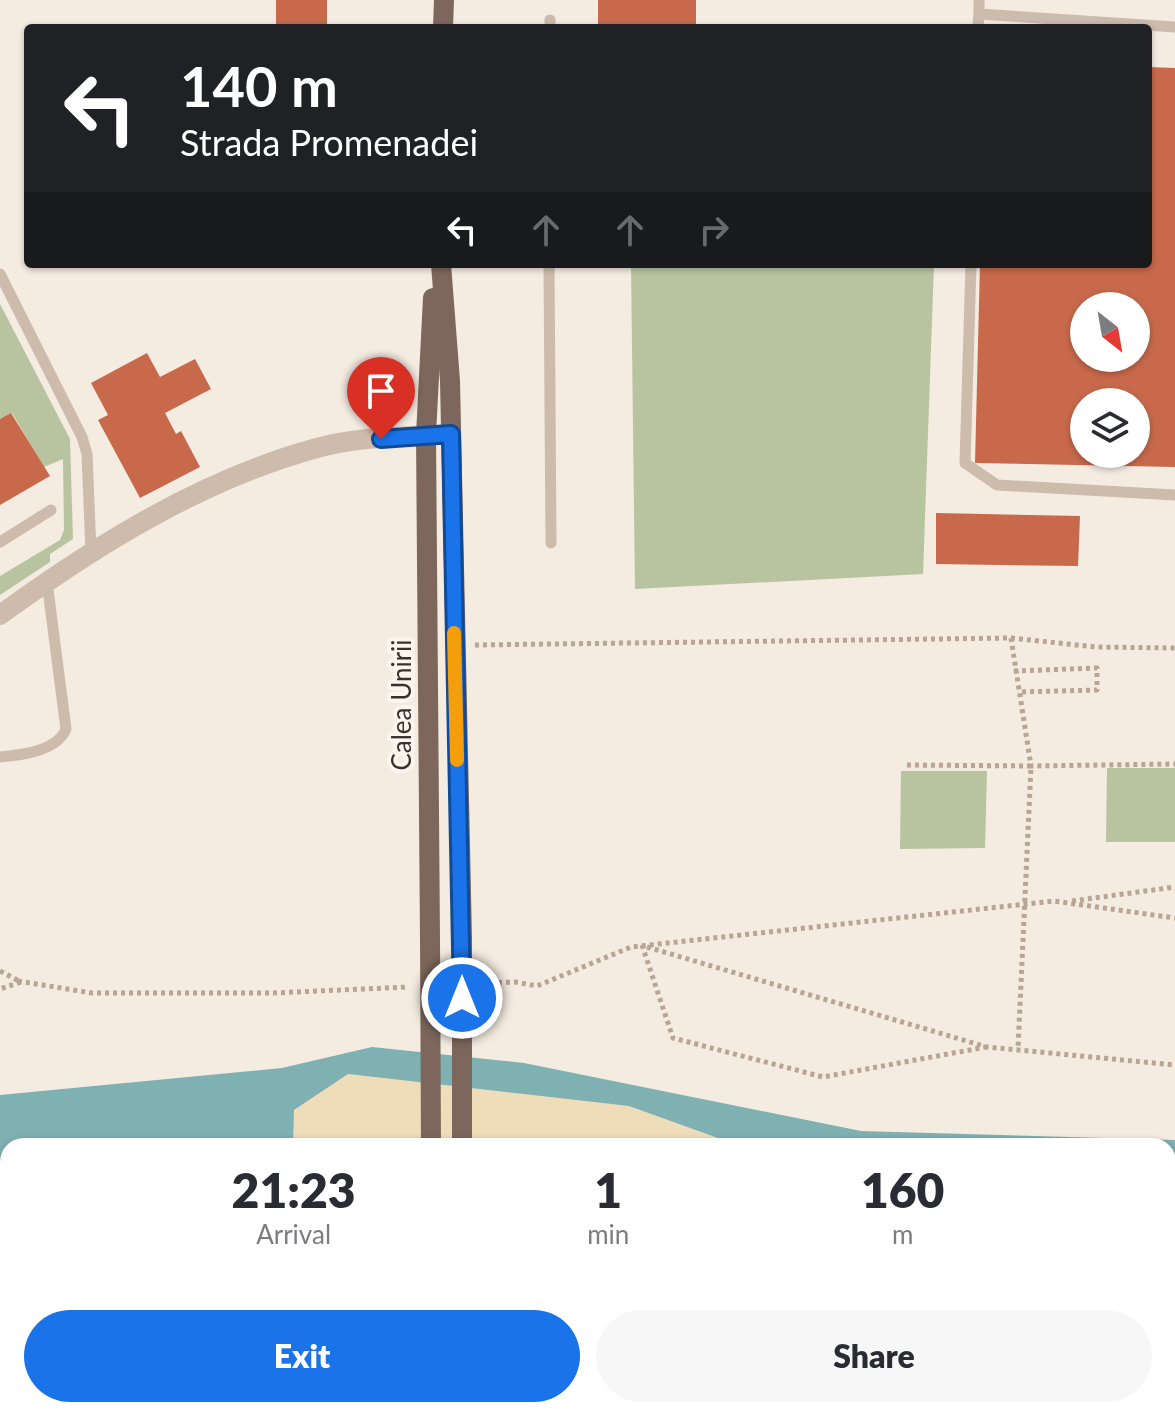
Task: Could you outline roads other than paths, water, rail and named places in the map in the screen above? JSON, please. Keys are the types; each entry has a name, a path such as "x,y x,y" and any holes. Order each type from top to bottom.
{"main road":[{"path":"443,24 444,0"},
{"name":"Calea Unirii","path":"438,268 451,434 462,939 462,1138"},
{"name":"Calea Unirii","path":"431,1138 426,435 438,268"}],"street":[{"path":"0,615 91,552 179,504 273,463 319,447 451,434"}],"lane":[{"path":"978,24 979,0"},
{"path":"979,14 1130,24"},
{"path":"1152,25 1175,27"},
{"path":"549,268 551,543"},
{"path":"971,268 965,463 997,485 1175,495"},
{"path":"0,274 82,437 87,454 91,552"},
{"path":"0,542 51,510"},
{"path":"0,746 0,757 18,755 58,742 66,729 47,582"}],"water":[{"path":"372,1047 524,1063 861,1131 1105,1138 718,1138 629,1106 348,1074 294,1110 293,1138 0,1138 0,1095 282,1068"}]}
